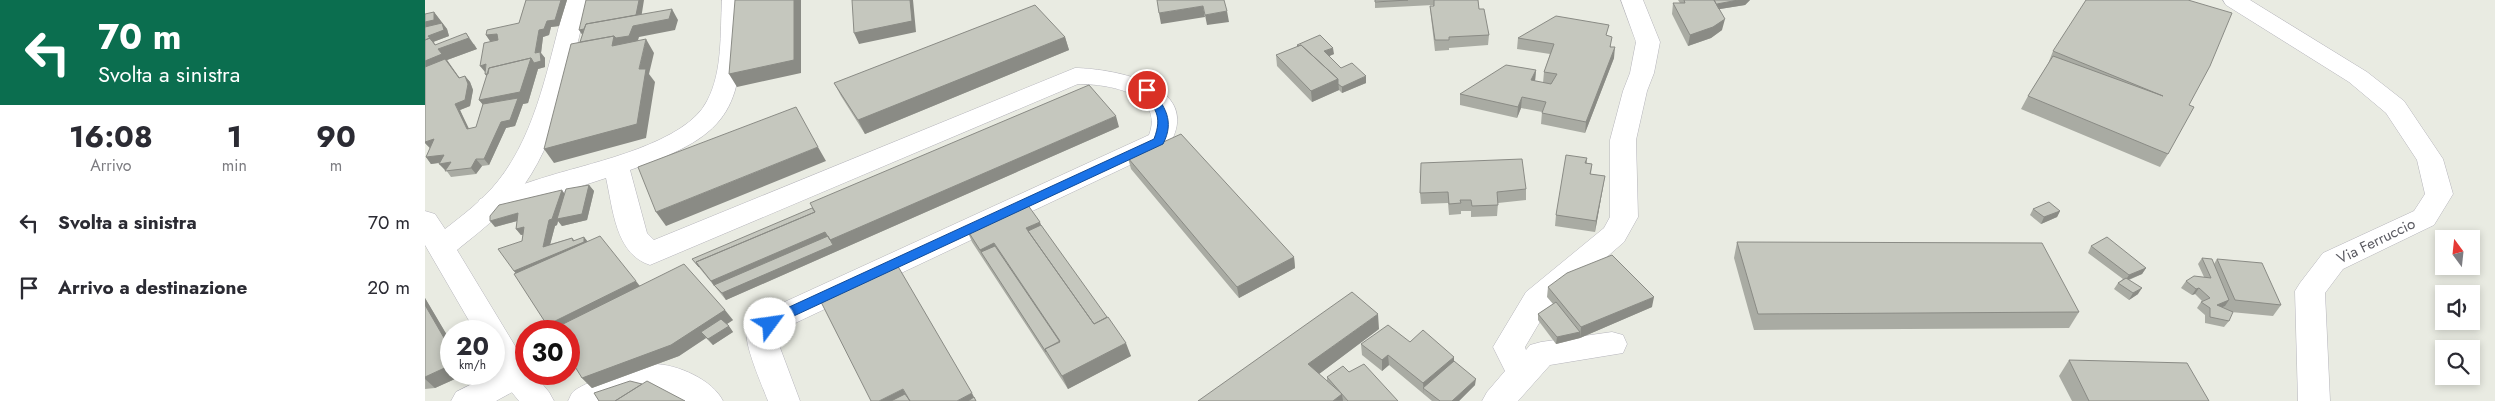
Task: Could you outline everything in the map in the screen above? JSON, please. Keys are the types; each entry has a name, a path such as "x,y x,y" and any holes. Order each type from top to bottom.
{"street":[{"path":"442,247 490,206 513,180 539,131 577,0"},
{"path":"490,206 550,185 616,166 690,134 707,123 719,104 728,77 733,0"},
{"path":"1523,375 1509,347 1537,300 1614,235 1624,217 1623,140 1635,91 1642,73 1647,42 1632,0"},
{"name":"Via Ferruccio","path":"2233,0 2358,77 2395,107 2430,159 2439,194 2424,218 2333,261 2310,291 2314,401"},
{"path":"616,166 634,237 650,254 1075,76 1099,75 1147,90 1161,107 1165,125 1159,141 778,318 762,330 764,344 784,401"},
{"path":"425,221 485,320"},
{"path":"1498,401 1541,354 1612,344"},
{"path":"505,355 515,372"},
{"path":"467,401 515,375"},
{"path":"584,401 601,393 645,379 663,377 707,401"},
{"path":"525,385 538,401"}],"building":[{"path":"526,0 561,0 555,20 547,21 544,29 539,30 535,53 540,52 541,61 534,63 531,58 489,68 488,74 485,74 486,64 480,66 484,43 498,40 497,34 486,35 487,30 519,23"},
{"path":"586,0 639,0 636,15 586,24 584,29 579,30"},
{"path":"735,0 794,0 794,60 729,74"},
{"path":"852,0 910,0 912,21 854,33"},
{"path":"1157,0 1224,0 1227,11 1205,15 1203,6 1159,13"},
{"path":"1375,0 1408,0 1375,2"},
{"path":"1434,0 1478,0 1479,9 1484,9 1489,35 1449,37 1449,40 1435,40 1430,6 1434,6"},
{"path":"1684,0 1714,0 1725,19 1713,27 1690,35 1673,3 1685,3"},
{"path":"1714,0 1738,0 1717,4 1719,9"},
{"path":"2086,0 2188,0 2232,13 2210,66 2189,105 2194,107 2168,154 2028,96 2053,56 2163,96 2053,51"},
{"path":"1035,5 1065,37 858,120 834,83"},
{"path":"672,9 669,19 633,26 629,36 616,38 614,36 580,42 586,24"},
{"path":"434,12 434,20 425,22 425,14"},
{"path":"1556,16 1609,25 1606,35 1612,37 1610,47 1615,47 1586,122 1542,113 1546,102 1522,97 1518,107 1460,94 1506,65 1536,70 1531,80 1551,84 1557,74 1544,72 1554,44 1518,38"},
{"path":"442,23 444,30 428,36 430,38 425,40 425,27"},
{"path":"466,33 469,38 438,49 442,54 425,61 425,40 430,38 435,45"},
{"path":"1320,35 1333,48 1324,51 1341,68 1352,63 1366,76 1342,87 1338,84 1338,79 1301,45 1297,45"},
{"path":"614,36 612,46 646,39 639,69 646,69 637,124 544,149 571,44"},
{"path":"1301,45 1338,79 1311,91 1276,55"},
{"path":"531,58 520,92 479,100 489,68"},
{"path":"445,59 459,78 465,76 468,84 465,100 455,104 467,129 476,127 483,104 518,98 510,120 501,122 484,159 476,159 471,168 445,171 451,162 439,164 444,155 426,157 434,139 425,142 425,67"},
{"path":"1089,85 1116,116 830,240 825,232 711,281 696,262 815,212 810,203"},
{"path":"796,107 818,147 656,212 638,167"},
{"path":"1181,134 1294,257 1237,287 1128,158"},
{"path":"1566,155 1587,158 1585,163 1592,164 1590,174 1605,176 1596,221 1556,215"},
{"path":"1522,159 1526,189 1497,192 1498,205 1472,206 1471,200 1460,200 1461,203 1449,204 1448,192 1420,193 1421,163"},
{"path":"589,185 582,214 557,219 566,189"},
{"path":"562,190 552,219 549,220 543,247 572,238 573,241 584,237 584,242 514,271 498,249 522,241 524,227 516,229 518,213 490,221 490,216 499,205"},
{"path":"1025,201 1040,222 1026,228 1094,324 1108,317 1126,343 1062,376 1045,349 1060,341 994,243 980,250 966,228"},
{"path":"2049,202 2060,211 2044,217 2033,209"},
{"path":"812,208 815,212 696,262 699,267 692,259"},
{"path":"1041,225 1107,317 1094,324 1028,231"},
{"path":"600,236 636,281 557,320 544,320 514,274"},
{"path":"828,236 833,245 722,293 714,285"},
{"path":"2107,237 2146,268 2129,275 2091,246"},
{"path":"1737,242 2042,243 2079,312 1758,314"},
{"path":"995,246 1060,342 1045,349 1046,352 981,252"},
{"path":"1612,255 1654,297 1581,327 1548,287 1567,273"},
{"path":"2202,258 2212,259 2229,300 2217,305 2233,312 2229,321 2210,317 2210,308 2201,302 2210,298 2199,288 2196,289 2186,281 2194,276 2211,278"},
{"path":"2217,259 2262,263 2281,305 2235,300"},
{"path":"896,263 972,393 957,401 910,401 903,389 879,401 871,401 819,298"},
{"path":"684,264 725,310 671,345 582,378 580,375 580,320 571,320"},
{"path":"2126,278 2142,288 2133,293 2118,283"},
{"path":"1352,292 1378,314 1308,364 1342,394 1333,401 1198,401"},
{"path":"1556,302 1580,332 1557,337 1538,314"},
{"path":"425,305 440,331 440,370 425,377"},
{"path":"721,319 729,326 708,339 701,332"},
{"path":"1388,325 1410,342 1423,330 1454,357 1423,383 1388,355 1382,360 1361,344"},
{"path":"2069,360 2187,363 2209,401 2089,401"},
{"path":"1454,361 1476,379 1452,401 1440,401 1423,388"},
{"path":"1364,364 1398,401 1348,401 1327,377 1343,366 1349,372"},
{"path":"630,381 642,384 615,401 599,401 594,393"},
{"path":"647,381 685,401 615,401"},
{"path":"905,394 910,401 891,401"},
{"path":"974,397 976,401 968,401"}],"route":[{"path":"770,324 778,318 1159,141 1165,125 1161,107 1147,90"}]}
